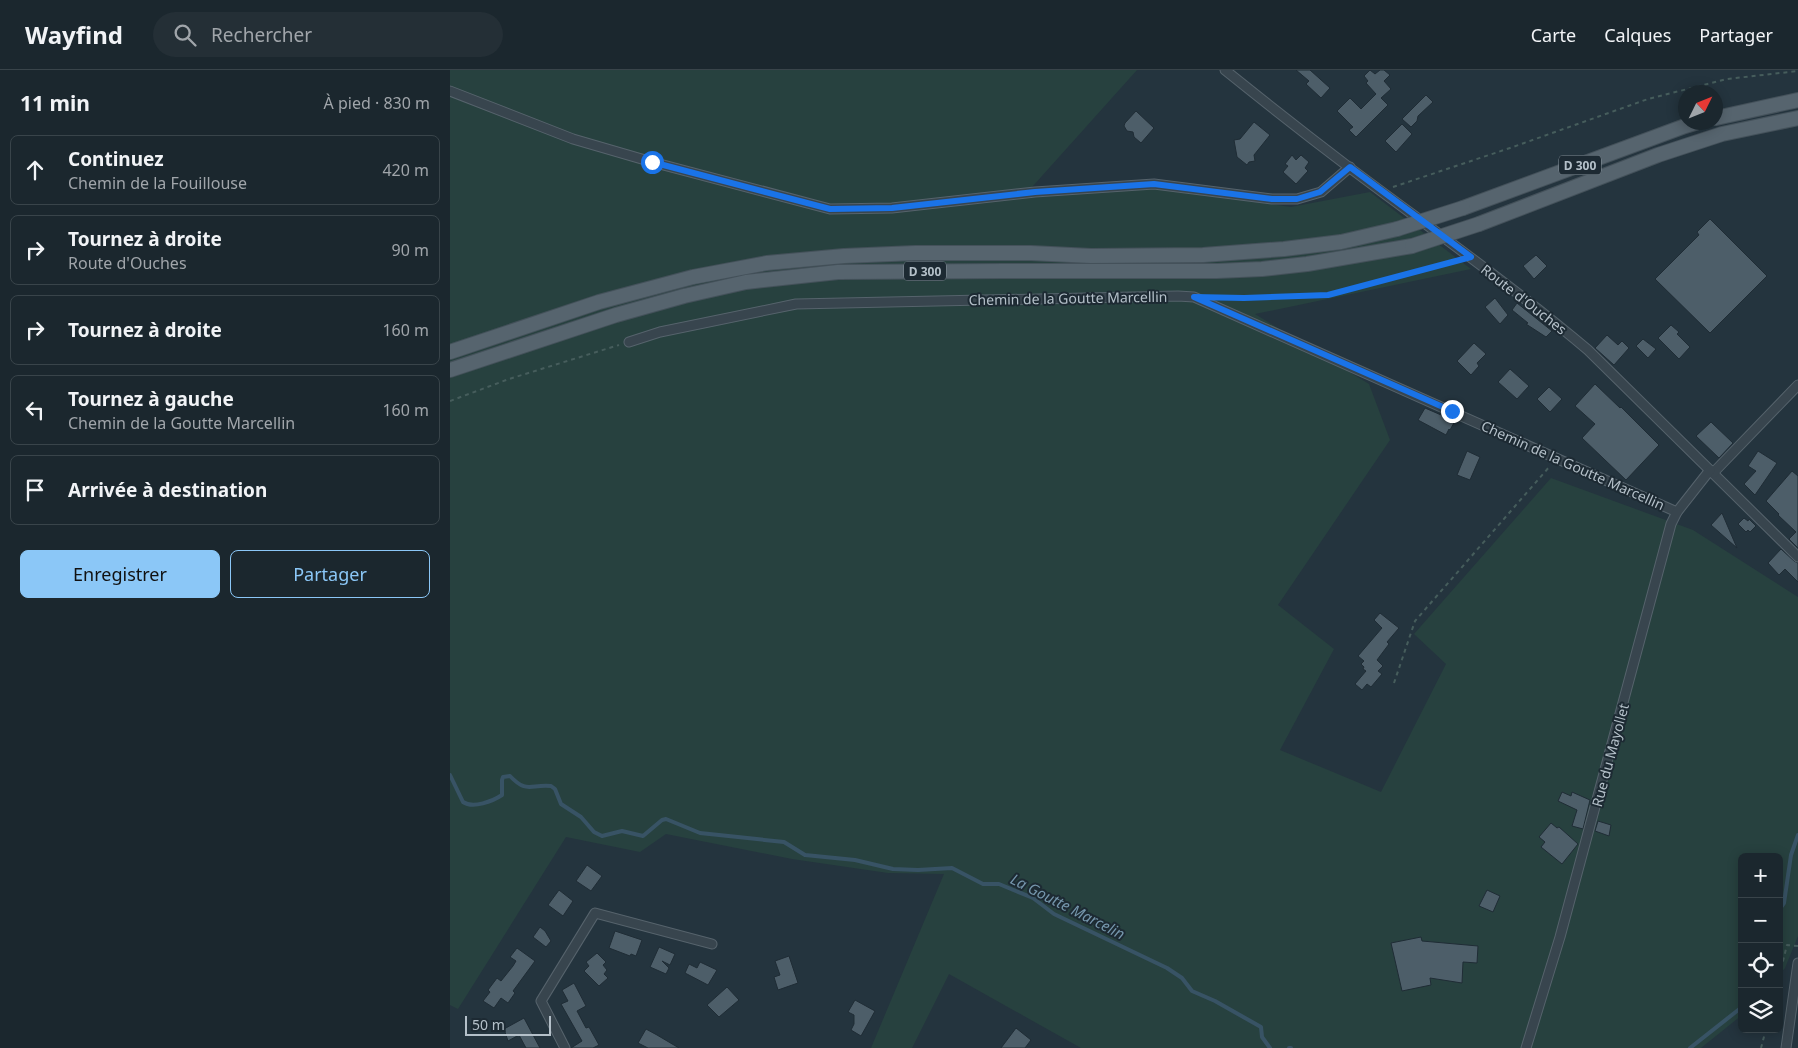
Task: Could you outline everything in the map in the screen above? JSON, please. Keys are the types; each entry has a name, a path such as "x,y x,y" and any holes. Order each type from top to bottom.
{"main road":[{"path":"1723,116 1798,100"},
{"name":"D 300","path":"450,370 616,315 684,296 746,282 838,272 1004,270 1208,271 1262,269 1307,264 1412,246 1479,224 1658,155 1722,134 1798,118"},
{"name":"D 300","path":"450,352 599,302 693,277 768,263 844,256 915,254 1203,255 1284,249 1341,242 1398,229 1463,208 1678,129"}],"street":[{"name":"Route d'Ouches","path":"1224,70 1471,257 1588,350 1798,557"},
{"path":"450,91 574,139 652,162 830,209 892,208 1035,192 1154,184 1272,199 1297,199 1320,192 1350,167"},
{"name":"Chemin de la Goutte Marcellin","path":"629,342 660,332 796,304 1194,297 1677,512"},
{"name":"Rue du Mayollet","path":"1526,1048 1560,937 1669,534 1677,512 1712,472 1798,385"},
{"path":"565,1048 541,1001 595,913 712,944"},
{"path":"1786,1048 1798,963"}],"path":[{"path":"1383,192 1648,99 1727,79 1798,70"},
{"path":"1219,298 1328,295 1471,257"},
{"path":"450,401 509,379 629,342"},
{"path":"1394,683 1415,621 1557,458"},
{"path":"1783,961 1787,945 1798,946"},
{"path":"1761,1048 1765,1033"}],"green space":[{"path":"450,70 1137,70 1024,196 1152,187 1291,207 1370,192 1471,269 1255,314 1369,384 1390,440 1278,605 1334,649 1280,750 1381,792 1446,664 1414,634 1551,478 1693,530 1798,597 1798,936 1783,970 1783,853 1738,853 1738,1018 1701,1048 1081,1048 949,974 912,1048 871,1048 944,874 888,873 792,859 666,834 640,852 566,837 458,1009 450,1005"}],"building":[{"path":"1296,70 1310,70 1330,88 1321,98 1306,84 1309,81"},
{"path":"1370,70 1375,74 1380,70 1384,70 1390,75 1384,81 1391,89 1381,98 1388,105 1356,137 1349,130 1353,127 1337,111 1350,98 1361,109 1376,94 1366,83 1368,81 1364,76"},
{"path":"1426,95 1433,102 1418,116 1417,121 1411,127 1402,119"},
{"path":"1136,111 1154,128 1141,143 1134,137 1133,132 1127,131 1124,126"},
{"path":"1254,122 1270,135 1254,155 1255,161 1249,162 1247,165 1237,157 1234,140 1240,139"},
{"path":"1402,124 1412,134 1396,152 1385,141"},
{"path":"1292,155 1296,160 1301,155 1309,162 1305,168 1308,171 1296,184 1283,172 1288,166 1285,164"},
{"path":"1710,219 1767,276 1710,333 1655,279 1699,235 1697,232"},
{"path":"1536,255 1547,266 1534,279 1523,266"},
{"path":"1495,298 1508,315 1500,324 1485,307"},
{"path":"1517,303 1552,331 1546,337 1526,324 1528,323 1512,310"},
{"path":"1671,325 1690,347 1679,359 1658,338"},
{"path":"1607,335 1618,345 1622,341 1629,348 1614,365 1595,348"},
{"path":"1643,339 1656,349 1648,358 1636,346"},
{"path":"1474,343 1486,354 1477,363 1479,366 1471,375 1457,361"},
{"path":"1510,369 1529,386 1517,399 1498,382"},
{"path":"1595,384 1659,445 1626,480 1582,438 1595,424 1575,406"},
{"path":"1549,387 1562,399 1550,412 1537,399"},
{"path":"1425,408 1455,421 1446,435 1418,420"},
{"path":"1711,422 1733,443 1719,458 1696,436"},
{"path":"1467,451 1480,457 1470,480 1457,475"},
{"path":"1758,451 1777,463 1755,495 1744,484 1756,471 1748,466"},
{"path":"1792,471 1798,476 1798,548 1789,539 1796,532 1766,501"},
{"path":"1722,513 1737,548 1711,525"},
{"path":"1744,518 1748,521 1749,519 1756,526 1750,532 1748,530 1746,532 1738,524"},
{"path":"1781,549 1798,563 1798,582 1785,569 1779,575 1768,563"},
{"path":"1380,613 1399,628 1387,642 1389,644 1377,660 1383,666 1378,671 1382,674 1371,687 1367,684 1362,690 1355,684 1366,671 1361,664 1364,661 1358,656 1382,628 1374,620"},
{"path":"1562,792 1571,796 1572,792 1590,800 1583,829 1572,826 1577,810 1558,801"},
{"path":"1598,821 1611,825 1609,836 1595,831"},
{"path":"1551,823 1557,828 1559,827 1578,844 1562,864 1541,847 1545,842 1539,837"},
{"path":"587,865 602,876 591,891 576,881"},
{"path":"559,890 573,901 563,916 548,905"},
{"path":"1487,890 1500,896 1493,912 1479,906"},
{"path":"540,927 551,941 546,947 533,937"},
{"path":"615,931 642,940 636,956 631,954 630,956 609,948"},
{"path":"1421,937 1422,941 1478,946 1477,963 1463,962 1462,983 1430,978 1431,985 1402,991 1391,943"},
{"path":"659,947 675,954 670,965 662,961 669,968 666,974 650,967"},
{"path":"517,948 535,961 513,991 515,993 508,1003 501,998 494,1008 483,1001 497,978 501,981 513,966 516,961 510,957"},
{"path":"597,953 606,962 603,965 607,970 604,974 608,978 599,986 584,971 589,966 586,962"},
{"path":"789,956 798,983 778,990 774,977 780,975 775,961"},
{"path":"700,962 717,970 708,985 685,973 689,964 697,968"},
{"path":"574,983 586,1006 577,1011 586,1028 589,1027 599,1045 593,1048 571,1048 582,1041 561,1004 568,1001 562,990"},
{"path":"727,987 739,1000 719,1017 707,1005"},
{"path":"855,1000 875,1011 861,1036 851,1030 854,1024 854,1015 848,1012"},
{"path":"524,1018 540,1048 526,1048 519,1035 508,1041 504,1029"},
{"path":"1016,1028 1031,1040 1025,1048 1001,1048"},
{"path":"646,1029 679,1048 648,1048 638,1043"}],"waterway":[{"name":"La Goutte Marcelin","path":"450,775 463,802 472,805 488,802 502,795 503,777 510,776 525,787 551,786 555,789 561,804 581,817 594,832 602,836 622,831 643,836 662,820 666,819 700,833 784,842 805,855 855,860 893,869 952,868 983,884 999,884 1033,898 1054,914 1167,968 1182,978 1192,991 1215,1001 1261,1027 1262,1037 1270,1048"},
{"name":"La Goutte Marcelin","path":"1783,904 1791,855 1798,835"},
{"name":"La Goutte Marcelin","path":"1690,1048 1738,1010"}],"route":[{"path":"652,162 830,209 892,208 1035,192 1154,184 1272,199 1297,199 1320,192 1350,167 1471,257 1328,295 1244,298 1194,297 1452,411"}]}
